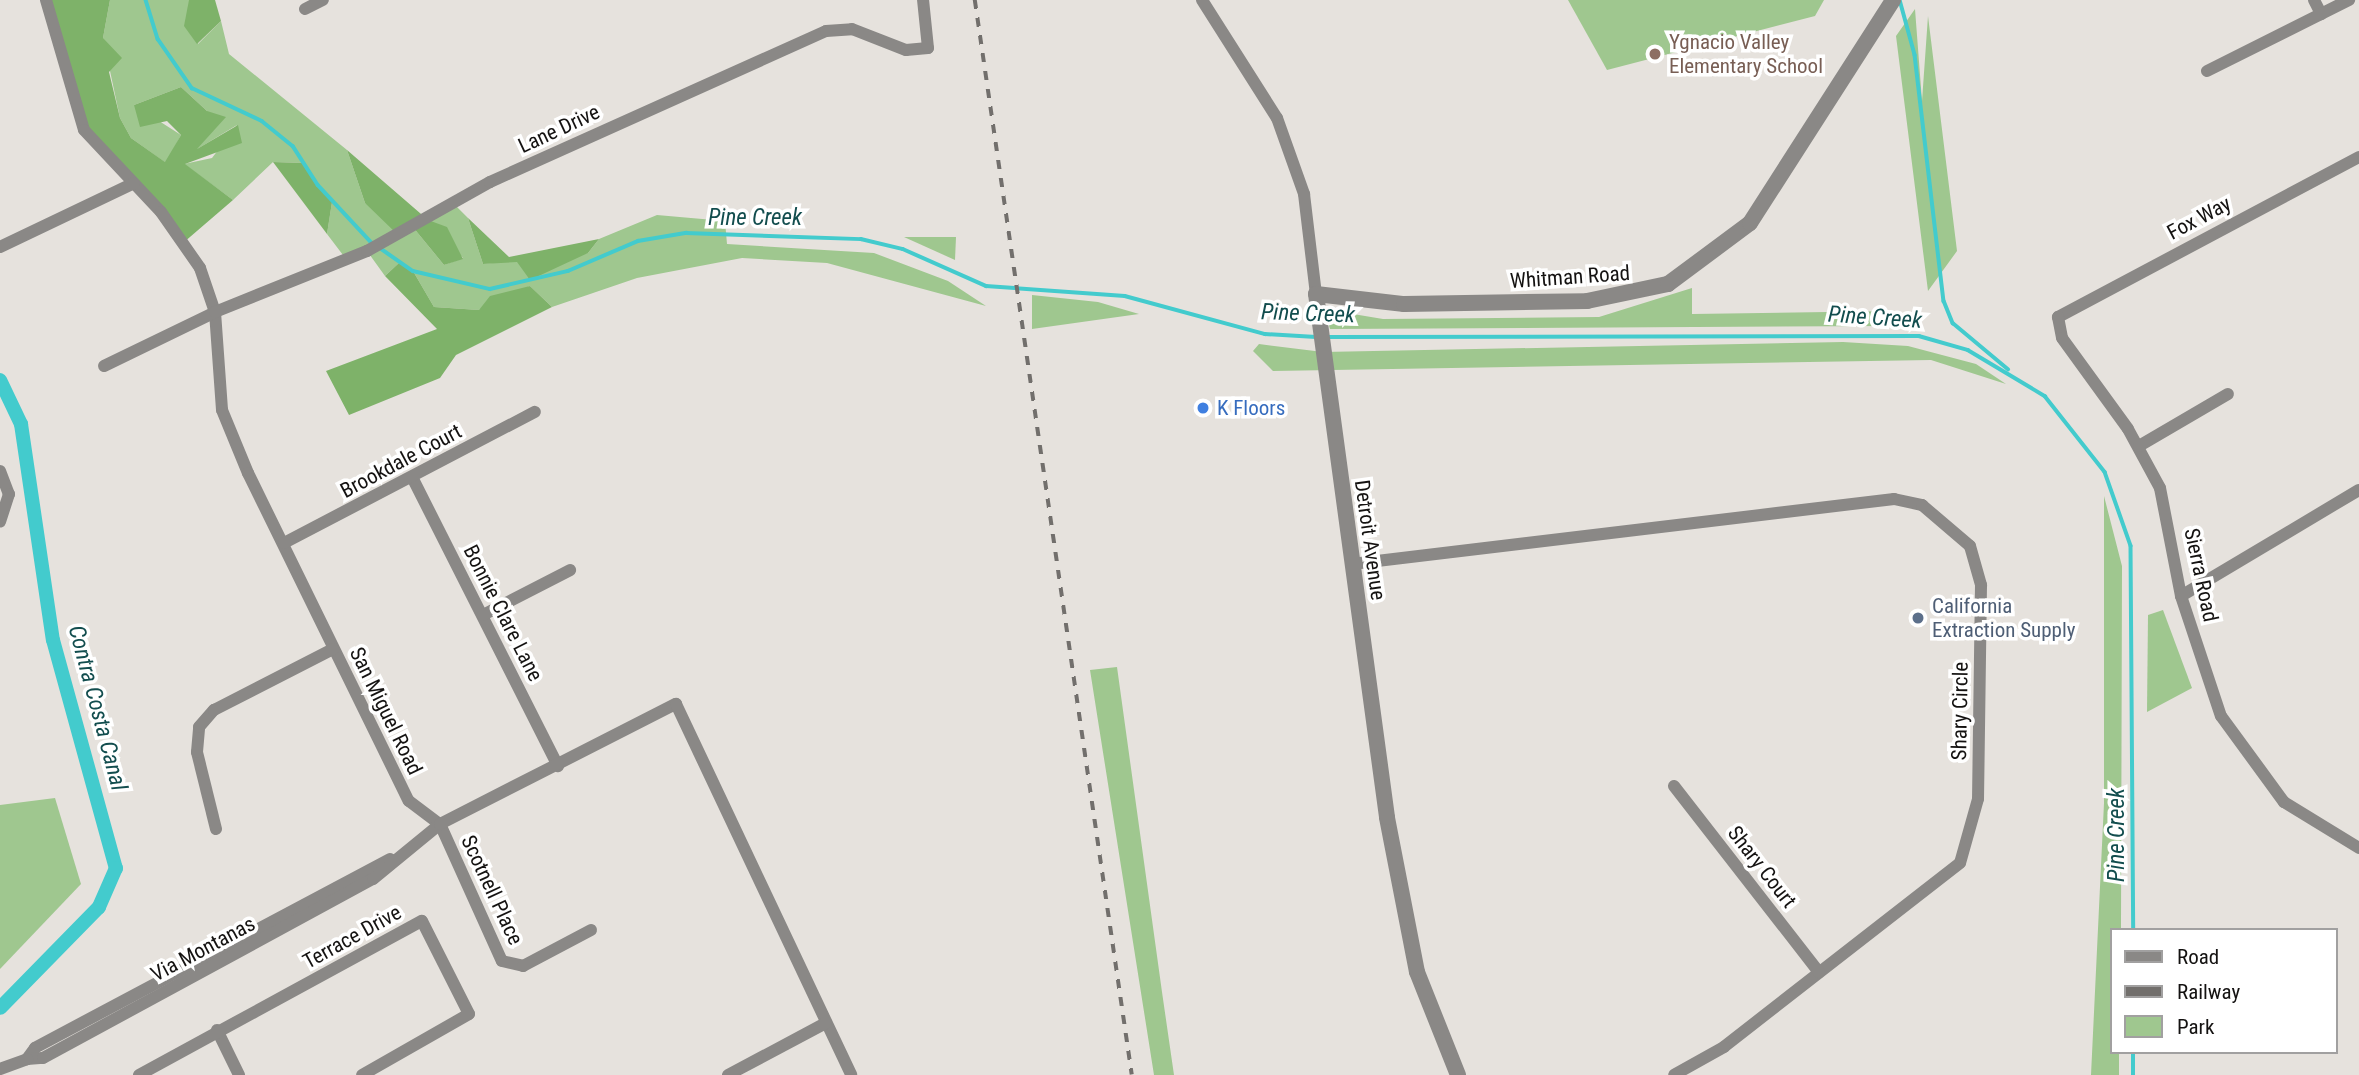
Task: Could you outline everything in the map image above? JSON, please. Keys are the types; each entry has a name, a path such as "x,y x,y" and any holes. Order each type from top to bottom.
{"street":[{"name":"San Miguel Road","path":"46,0 85,130 134,183 200,268 215,312 222,410 409,801 440,824"},
{"path":"306,9 323,0"},
{"name":"Lane Drive","path":"104,366 215,312 367,251 428,220 502,176 826,31 852,29 906,50 928,48 923,0"},
{"name":"Detroit Avenue","path":"1202,0 1218,21 1277,118 1304,194 1352,564 1410,943 1458,1075"},
{"name":"Whitman Road","path":"1316,294 1404,304 1587,301 1668,284 1750,223 1893,0"},
{"path":"2314,0 2321,14"},
{"path":"2207,71 2348,0"},
{"name":"Fox Way","path":"2058,317 2359,157"},
{"path":"0,247 134,183"},
{"name":"Sierra Road","path":"2058,317 2062,338 2139,446 2160,488 2181,596 2221,716 2284,802 2359,848"},
{"path":"2139,446 2228,394"},
{"name":"Brookdale Court","path":"285,543 535,412"},
{"path":"0,471 9,494 0,523"},
{"name":"Bonnie Clare Lane","path":"412,477 558,766"},
{"path":"2181,596 2359,490"},
{"name":"Shary Circle","path":"1352,564 1894,499 1922,505 1950,523 1970,546 1981,585 1973,830 1960,863 1937,884 1724,1047 1674,1075"},
{"path":"483,615 570,570"},
{"path":"216,829 197,752 199,727 214,710 334,649"},
{"path":"440,824 676,704 851,1075"},
{"name":"Shary Court","path":"1674,786 1819,972"},
{"name":"Via Montanas","path":"5,1068 27,1059 35,1048 390,859 440,824"},
{"name":"Scotnell Place","path":"440,824 502,961 523,966 591,930"},
{"name":"Terrace Drive","path":"217,1030 422,921 469,1014 362,1075"},
{"path":"728,1075 826,1023"},
{"path":"139,1075 217,1030 239,1075"}],"green space":[{"path":"46,0 110,0 103,38 122,58 109,72 120,118 131,138 165,162 181,135 167,121 140,127 134,105 181,87 207,111 226,117 197,149 238,125 242,143 185,164 233,200 183,243 84,130"},
{"path":"110,0 189,0 198,44 221,21 229,54 347,150 365,203 412,226 444,265 463,258 428,220 455,205 468,218 483,264 588,253 599,239 657,215 725,221 727,244 874,253 948,281 986,306 827,263 742,258 637,278 552,307 530,286 479,310 434,307 413,271 400,262 385,276 367,251 346,259 327,234 332,202 304,163 273,162 233,200 184,164 212,158 237,125 194,151 207,111 181,87 134,105 181,135 166,163 131,138 120,118 103,38"},
{"path":"189,0 215,0 221,21 197,44 184,26"},
{"name":"Ygnacio Valley Elementary School","path":"1568,0 1824,0 1815,16 1607,70"},
{"path":"1915,9 1922,101 1928,16 1957,251 1928,291 1896,36"},
{"path":"347,150 428,220 447,227 463,259 444,265 412,226 397,234 365,203"},
{"path":"273,162 304,163 332,202 327,234"},
{"path":"468,218 509,257 599,239 588,253 530,280 517,262 483,264"},
{"path":"904,237 956,237 955,260"},
{"path":"400,262 413,271 434,307 479,310 490,296 530,286 552,307 456,355 440,378 349,415 326,371 437,329 385,276"},
{"path":"1692,288 1692,314 1894,311 1890,326 1330,329 1328,322 1341,312 1383,319 1599,317"},
{"path":"1032,295 1098,302 1139,314 1032,329"},
{"path":"1843,342 1908,346 1976,364 2006,384 1931,360 1273,371 1253,351 1259,344 1323,352"},
{"path":"2104,496 2122,566 2121,928 2110,928 2110,1054 2119,1054 2119,1075 2091,1075 2104,803"},
{"path":"2163,610 2192,688 2147,712 2148,615"},
{"path":"1117,667 1174,1075 1154,1075 1090,670"},
{"path":"55,798 81,884 0,969 0,805"}],"waterway":[{"name":"Pine Creek","path":"146,0 158,39 192,88 262,121 293,146 318,185 373,244"},
{"path":"1900,0 1915,55 1944,301 1953,323 2008,369"},
{"name":"Pine Creek","path":"380,248 413,271 490,289 568,271 638,241 686,233 861,239 903,249 986,286 1125,296 1265,334 1316,337"},
{"name":"Pine Creek","path":"1327,337 1919,336 1968,350 2045,396 2105,472 2131,546 2134,928"},
{"name":"Contra Costa Canal","path":"0,380 21,424 53,640 116,868 99,907 0,1008"},
{"name":"Pine Creek","path":"2133,1054 2133,1075"}],"railway":[{"path":"975,0 1132,1075"}],"place":[{"name":"Ygnacio Valley Elementary School","path":"1655,54"},
{"name":"K Floors","path":"1203,408"},
{"name":"California Extraction Supply","path":"1918,618"}]}
